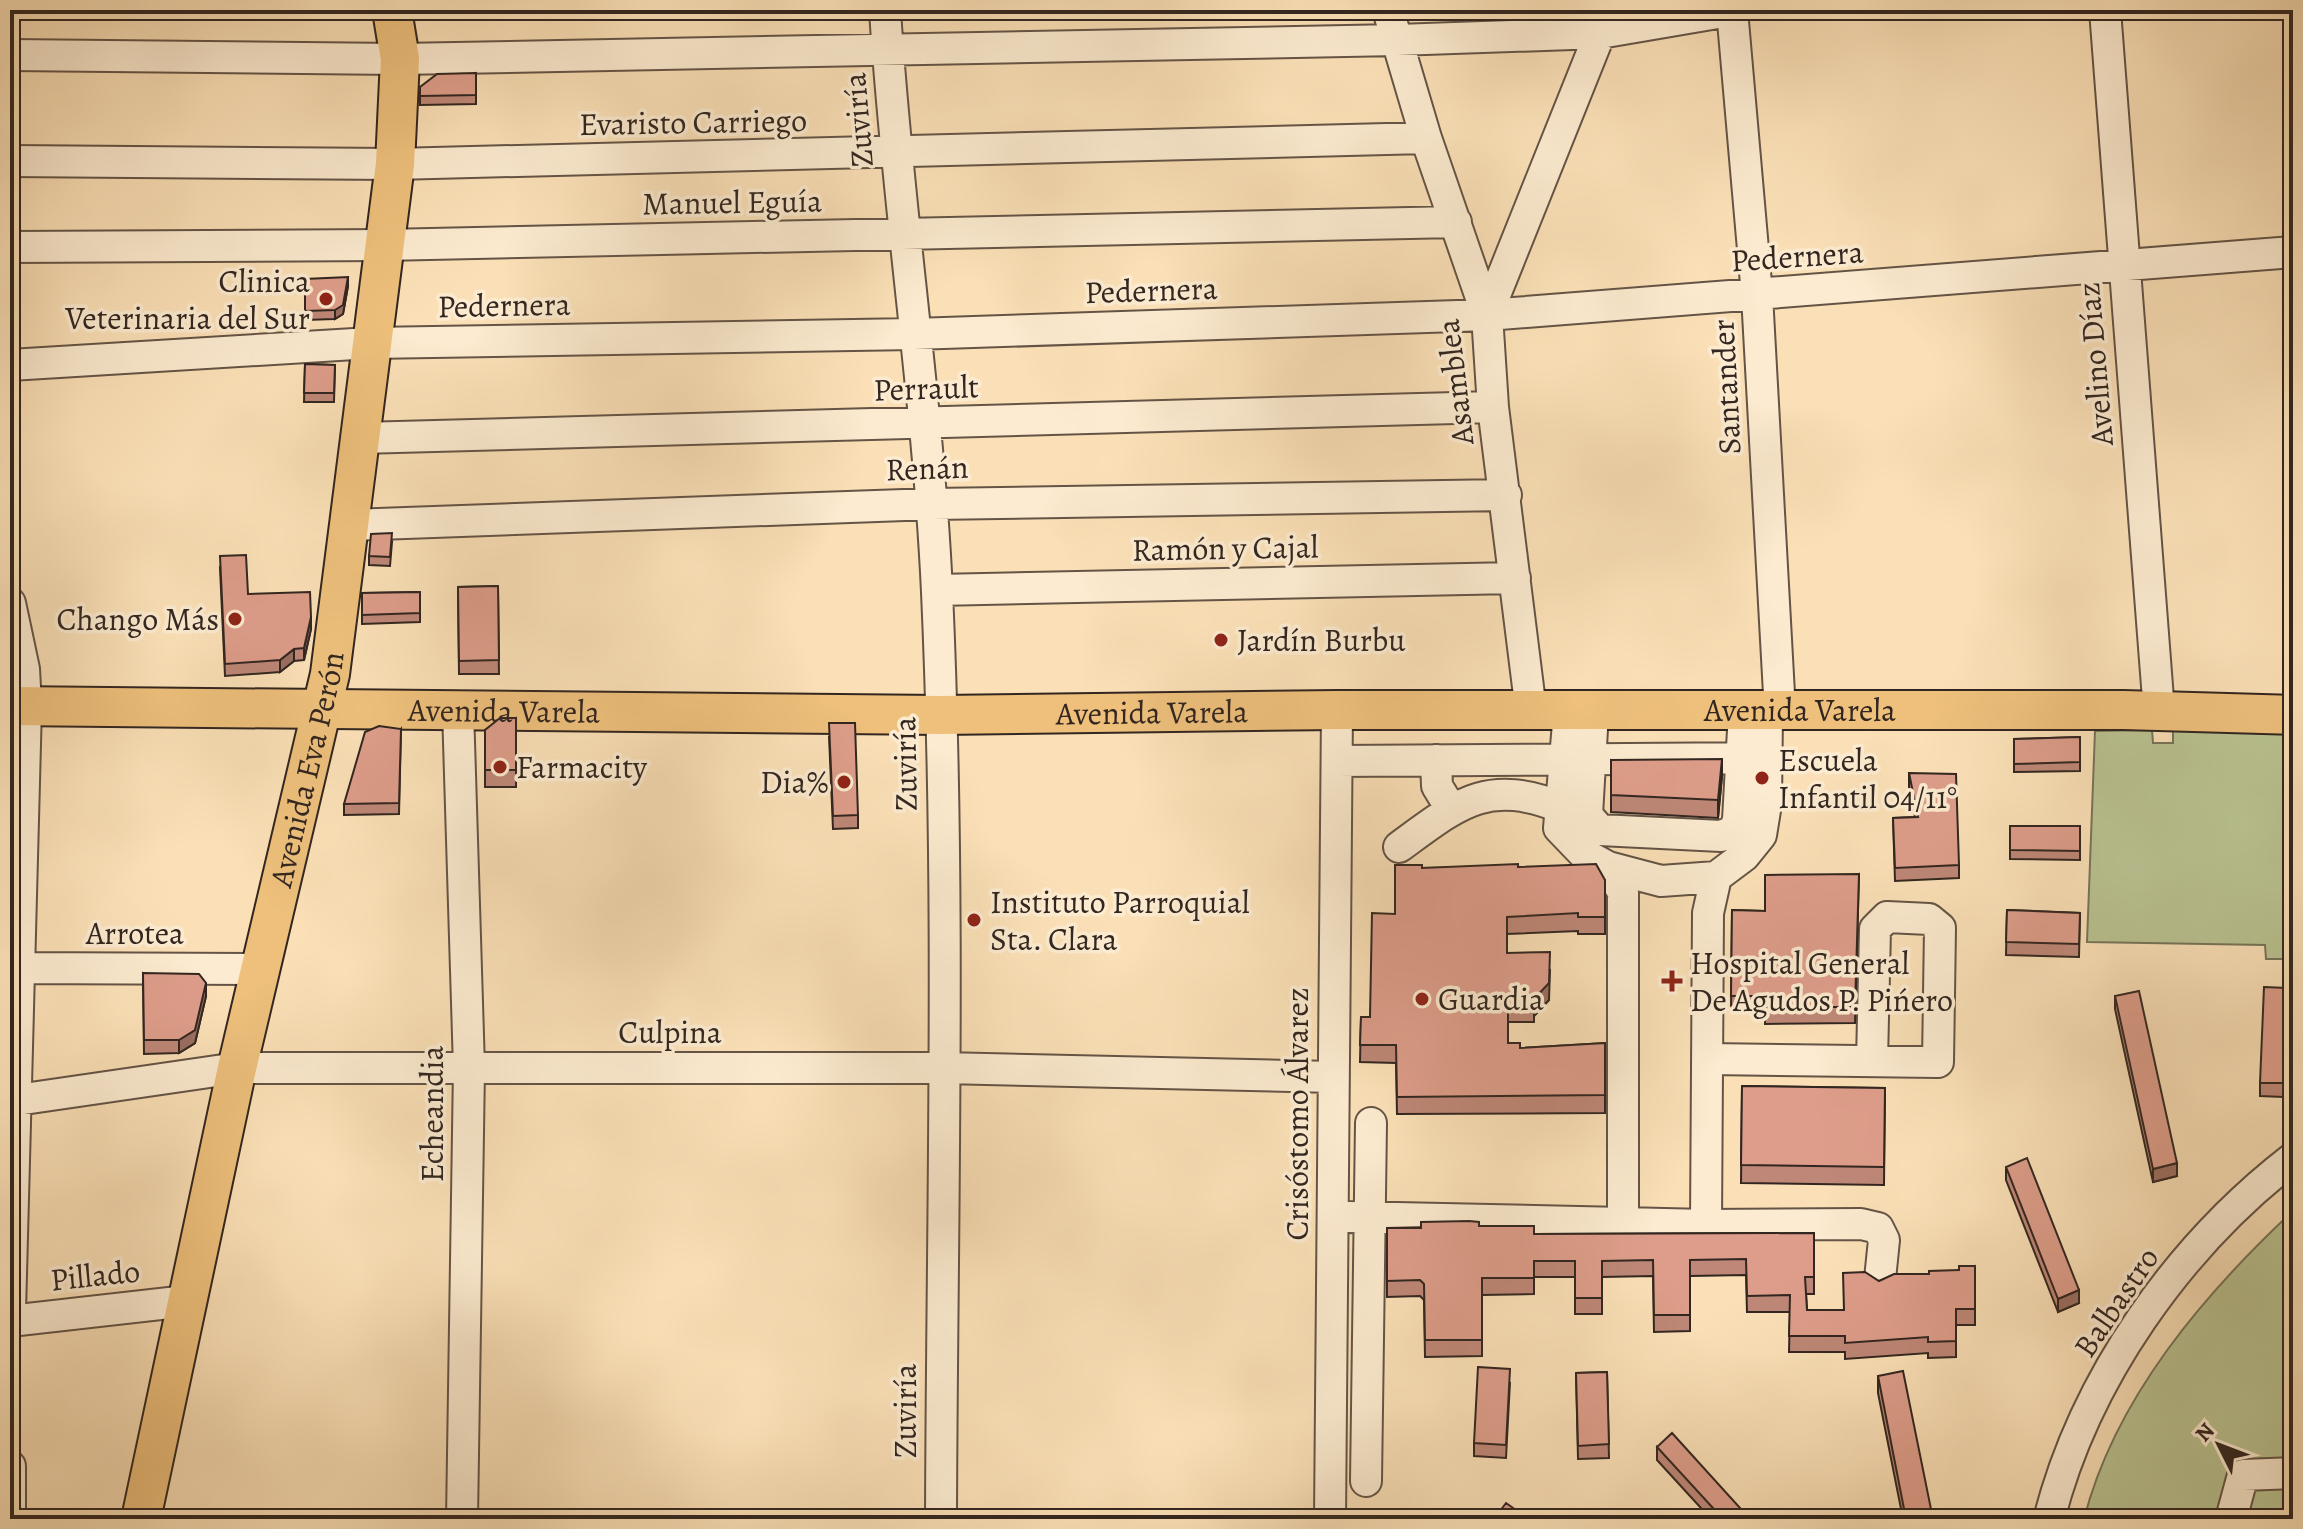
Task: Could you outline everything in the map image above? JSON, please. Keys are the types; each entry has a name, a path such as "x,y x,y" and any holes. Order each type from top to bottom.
{"main road":[{"name":"Avenida Eva Perón","path":"141,1519 237,1068 323,710 350,525 395,164 400,59 392,10"},
{"name":"Avenida Varela","path":"18,706 941,715 1337,710 2293,715"}],"street":[{"name":"Zuviría","path":"885,10 896,154 925,424 937,590 941,715 943,1068 941,1519"},
{"name":"Asamblea","path":"1388,10 1426,138 1487,315 1493,407 1531,711"},
{"path":"10,55 400,59 1397,40 1600,33 1733,10"},
{"name":"Santander","path":"1733,10 1757,295 1764,712 1754,758"},
{"name":"Avelino Díaz","path":"2105,10 2122,267 2159,712"},
{"path":"1487,315 1600,33"},
{"name":"Evaristo Carriego","path":"10,161 395,164 896,154 1426,138"},
{"name":"Manuel Eguía","path":"10,247 384,245 1456,222"},
{"name":"Pedernera","path":"10,365 371,343 914,334 1487,315 2293,252"},
{"name":"Perrault","path":"360,438 1493,407"},
{"name":"Renán","path":"350,525 932,504 1506,495"},
{"name":"Ramón y Cajal","path":"937,590 1515,578"},
{"path":"10,603 24,669 18,706 10,1312"},
{"name":"Echeandia","path":"458,709 469,1068 462,1519"},
{"name":"Crisóstomo Álvarez","path":"1330,1519 1337,710"},
{"path":"1581,712 1577,760 1587,815 1600,830 1721,836 1734,831 1754,758"},
{"path":"1337,761 1754,758"},
{"path":"1577,760 1560,807 1559,828 1584,854 1608,867 1661,881 1716,877 1744,856 1761,835 1754,758"},
{"path":"1436,760 1437,786 1451,809"},
{"path":"1399,847 1468,800 1498,793 1529,795 1560,807"},
{"path":"1608,867 1623,892 1623,1223"},
{"path":"1706,1225 1708,913 1716,877"},
{"path":"1709,1059 1938,1062 1940,928 1929,919 1887,917 1875,929 1872,1061"},
{"name":"Arrotea","path":"14,968 261,969"},
{"name":"Culpina","path":"13,1101 237,1068 943,1068 1333,1077"},
{"path":"1366,1481 1371,1123"},
{"name":"Balbastro","path":"2049,1519 2073,1449 2102,1387 2137,1327 2177,1272 2222,1221 2293,1158"},
{"path":"1332,1217 1706,1225 1861,1224 1878,1228 1884,1240 1880,1279"},
{"name":"Pillado","path":"10,1321 187,1301"},
{"path":"10,1466 10,1519"},
{"path":"2231,1519 2243,1475 2293,1473"}],"green space":[{"path":"2173,729 2293,731 2293,959 2266,959 2265,945 2087,942 2095,731 2152,730 2153,743 2173,743"},
{"path":"2293,1211 2293,1519 2084,1519 2098,1474 2140,1390 2196,1313"}],"building":[{"path":"476,73 476,95 420,96 420,87 437,74"},
{"name":"Clinica Veterinaria del Sur","path":"348,277 343,305 335,310 305,311 305,279"},
{"path":"305,364 335,365 334,393 304,393"},
{"path":"392,533 390,557 369,556 371,534"},
{"path":"246,555 248,594 310,592 311,617 304,648 294,649 280,660 225,664 220,556"},
{"path":"498,586 499,660 459,661 458,587"},
{"path":"420,592 420,613 362,615 362,593"},
{"name":"Farmacity","path":"500,718 516,718 516,770 485,770 485,730"},
{"name":"Dia%","path":"829,723 855,723 858,815 833,816"},
{"path":"379,726 401,729 399,803 344,804 365,732"},
{"path":"2080,737 2080,762 2014,764 2014,739"},
{"path":"1722,759 1718,800 1611,795 1611,760"},
{"path":"1909,773 1956,774 1959,865 1895,868 1893,818 1918,817"},
{"path":"2010,826 2080,826 2080,851 2010,850"},
{"path":"1518,864 1518,867 1596,864 1605,880 1605,917 1578,917 1578,913 1507,917 1507,953 1550,952 1549,983 1533,1000 1534,1005 1508,1005 1508,1043 1520,1043 1520,1048 1605,1043 1605,1095 1397,1097 1396,1045 1360,1045 1361,1017 1370,1017 1372,913 1395,914 1395,865 1422,865 1422,868"},
{"path":"1859,874 1855,1007 1765,1007 1765,996 1731,996 1732,910 1765,911 1765,875"},
{"path":"2007,910 2080,913 2079,944 2006,942"},
{"path":"143,973 199,974 206,983 195,1030 179,1040 144,1040"},
{"path":"2264,987 2287,988 2283,1083 2260,1083"},
{"path":"2139,991 2177,1163 2153,1169 2115,996"},
{"path":"1742,1086 1885,1088 1884,1167 1741,1165"},
{"path":"2027,1158 2079,1290 2058,1299 2006,1167"},
{"path":"1421,1222 1479,1222 1479,1226 1534,1226 1534,1234 1814,1233 1814,1277 1805,1277 1807,1310 1844,1310 1843,1273 1865,1272 1879,1281 1894,1274 1929,1274 1929,1271 1959,1270 1959,1266 1975,1266 1975,1309 1956,1309 1956,1341 1928,1342 1928,1337 1845,1343 1845,1336 1789,1336 1790,1295 1747,1296 1746,1259 1690,1260 1690,1315 1654,1315 1653,1260 1602,1261 1602,1298 1575,1298 1575,1261 1534,1261 1534,1278 1482,1278 1482,1340 1425,1340 1424,1284 1420,1280 1387,1281 1387,1228 1421,1228"},
{"path":"1478,1367 1510,1369 1506,1445 1474,1443"},
{"path":"1903,1371 1933,1519 1906,1519 1878,1376"},
{"path":"1607,1372 1609,1444 1578,1446 1576,1373"},
{"path":"1672,1433 1750,1519 1723,1519 1657,1447"},
{"path":"1506,1503 1529,1519 1494,1519"}],"place":[{"name":"Clinica Veterinaria del Sur","path":"326,299"},
{"name":"Chango Más","path":"235,619"},
{"name":"Jardín Burbu","path":"1221,640"},
{"name":"Farmacity","path":"500,767"},
{"name":"Escuela Infantil 04/11°","path":"1762,778"},
{"name":"Dia%","path":"844,782"},
{"name":"Instituto Parroquial Sta. Clara","path":"974,920"},
{"name":"Hospital General De Agudos P. Pińero","path":"1672,981"},
{"name":"Guardia","path":"1422,999"}]}
